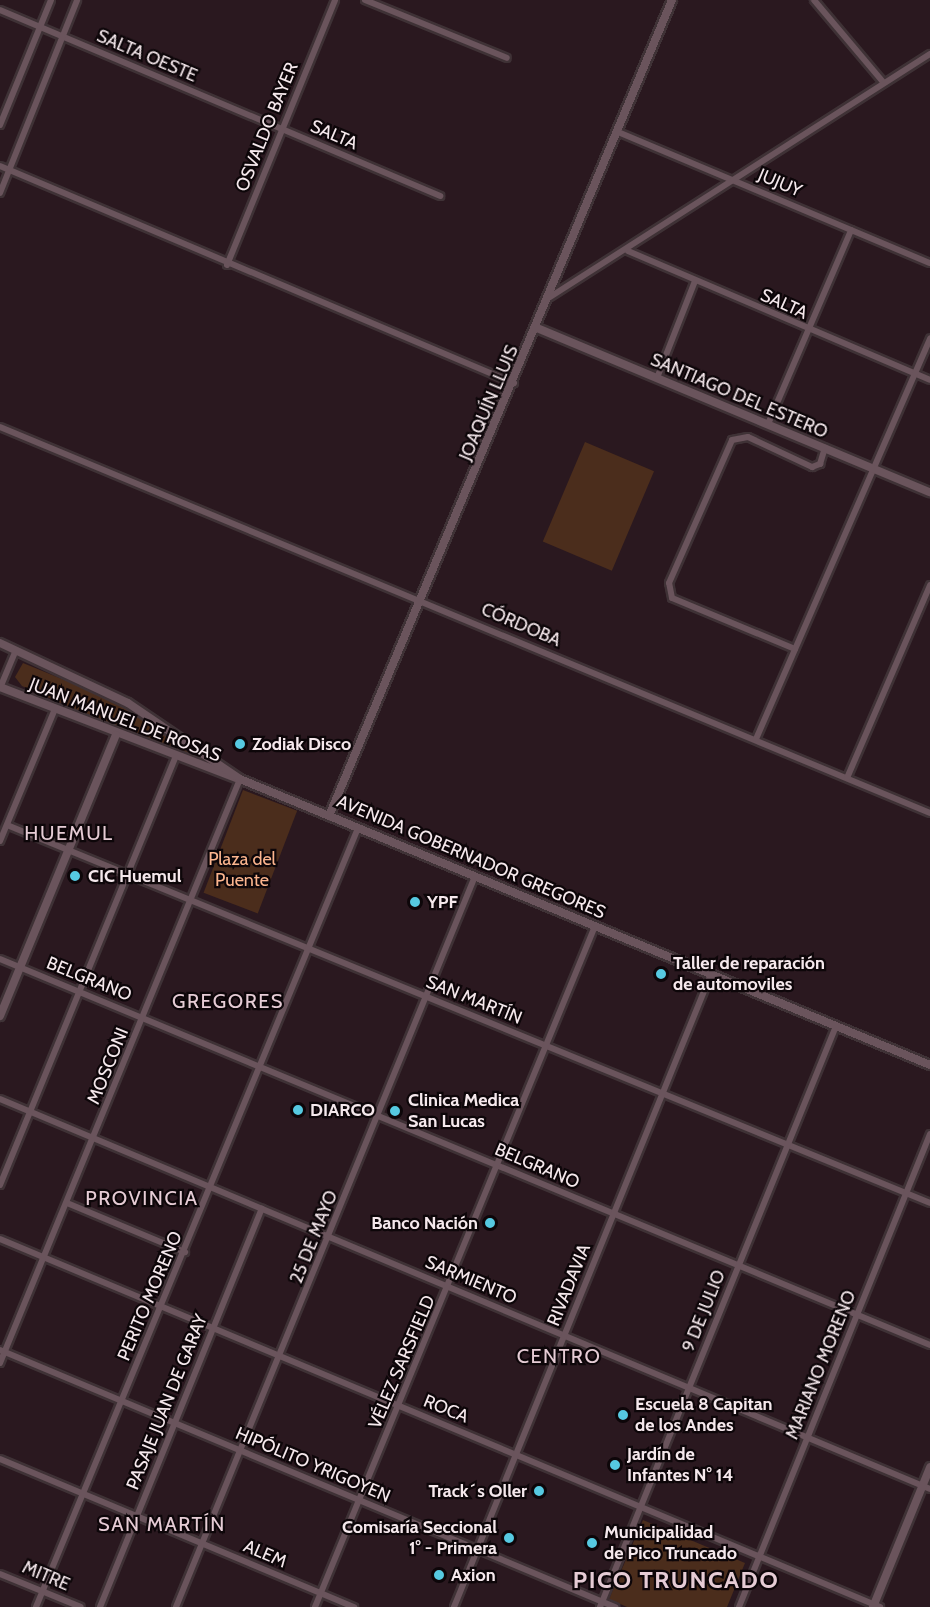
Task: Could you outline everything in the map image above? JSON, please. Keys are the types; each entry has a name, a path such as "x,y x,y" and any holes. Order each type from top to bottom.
{"main road":[{"name":"AVENIDA GOBERNADOR GREGORES","path":"0,643 128,703 240,779 930,1065"}],"street":[{"path":"0,124 51,0"},
{"path":"0,193 77,0"},
{"name":"OSVALDO BAYER","path":"227,265 335,0"},
{"path":"365,0 507,58"},
{"name":"JOAQUÍN LLUIS","path":"329,816 514,383 672,0"},
{"path":"814,0 883,82"},
{"name":"SALTA OESTE","path":"0,10 282,129"},
{"path":"550,297 628,251 883,82 930,54"},
{"name":"SALTA","path":"282,129 440,196"},
{"name":"JUJUY","path":"618,132 930,263"},
{"path":"0,166 227,265 514,383"},
{"path":"768,424 851,230"},
{"name":"SALTA","path":"628,251 808,331 930,380"},
{"path":"657,378 695,281"},
{"name":"SANTIAGO DEL ESTERO","path":"537,328 930,492"},
{"path":"756,739 930,338"},
{"name":"CÓRDOBA","path":"0,427 930,813"},
{"path":"795,649 672,598 669,583 732,440 748,437 812,467 820,464 825,448"},
{"path":"847,778 930,585"},
{"path":"0,687 16,650"},
{"name":"JUAN MANUEL DE ROSAS","path":"0,687 175,758 240,779"},
{"path":"0,841 55,709"},
{"path":"0,1016 116,735"},
{"path":"0,1185 175,758"},
{"name":"MOSCONI","path":"0,1363 2,1351 45,1257 240,779"},
{"name":"SAN MARTÍN","path":"6,825 930,1203"},
{"name":"PERITO MORENO","path":"36,1607 212,1188 358,828"},
{"name":"25 DE MAYO","path":"176,1607 331,1238 474,876"},
{"name":"VÉLEZ SARSFIELD","path":"315,1607 449,1287 595,926"},
{"name":"BELGRANO","path":"0,959 930,1345"},
{"name":"RIVADAVIA","path":"454,1607 711,974"},
{"name":"9 DE JULIO","path":"601,1604 836,1026"},
{"name":"SARMIENTO","path":"0,1099 926,1487"},
{"name":"MARIANO MORENO","path":"739,1607 930,1134"},
{"path":"67,1203 185,1252"},
{"name":"PASAJE JUAN DE GARAY","path":"100,1607 262,1209"},
{"name":"ROCA","path":"0,1239 876,1606"},
{"name":"HIPÓLITO YRIGOYEN","path":"2,1351 478,1550 601,1604 615,1607"},
{"name":"ALEM","path":"0,1459 354,1607"},
{"path":"876,1606 926,1487 930,1467"},
{"name":"MITRE","path":"0,1574 81,1607"}],"green space":[{"path":"585,442 654,471 612,571 543,541"},
{"path":"23,663 113,700 213,764 208,767 22,686 15,677"},
{"name":"Plaza del Puente","path":"243,790 297,811 258,913 204,893"},
{"path":"643,1520 745,1563 727,1607 627,1607 609,1599"}],"place":[{"name":"Zodiak Disco","path":"240,744"},
{"name":"CIC Huemul","path":"75,876"},
{"name":"YPF","path":"415,902"},
{"name":"Taller de reparación de automoviles","path":"661,974"},
{"name":"DIARCO","path":"298,1110"},
{"name":"Clinica Medica San Lucas","path":"395,1111"},
{"name":"Banco Nación","path":"490,1223"},
{"name":"Escuela 8 Capitan de los Andes","path":"623,1415"},
{"name":"Jardín de Infantes N° 14","path":"615,1465"},
{"name":"Track´s Oller","path":"539,1491"},
{"name":"Comisaría Seccional 1° - Primera","path":"509,1538"},
{"name":"Municipalidad de Pico Truncado","path":"592,1543"},
{"name":"Axion","path":"439,1575"}],"district":[{"name":"HUEMUL","path":"69,833"},
{"name":"GREGORES","path":"228,1001"},
{"name":"PROVINCIA","path":"142,1198"},
{"name":"CENTRO","path":"559,1356"},
{"name":"SAN MARTÍN","path":"162,1524"},
{"name":"PICO TRUNCADO","path":"676,1580"}]}
